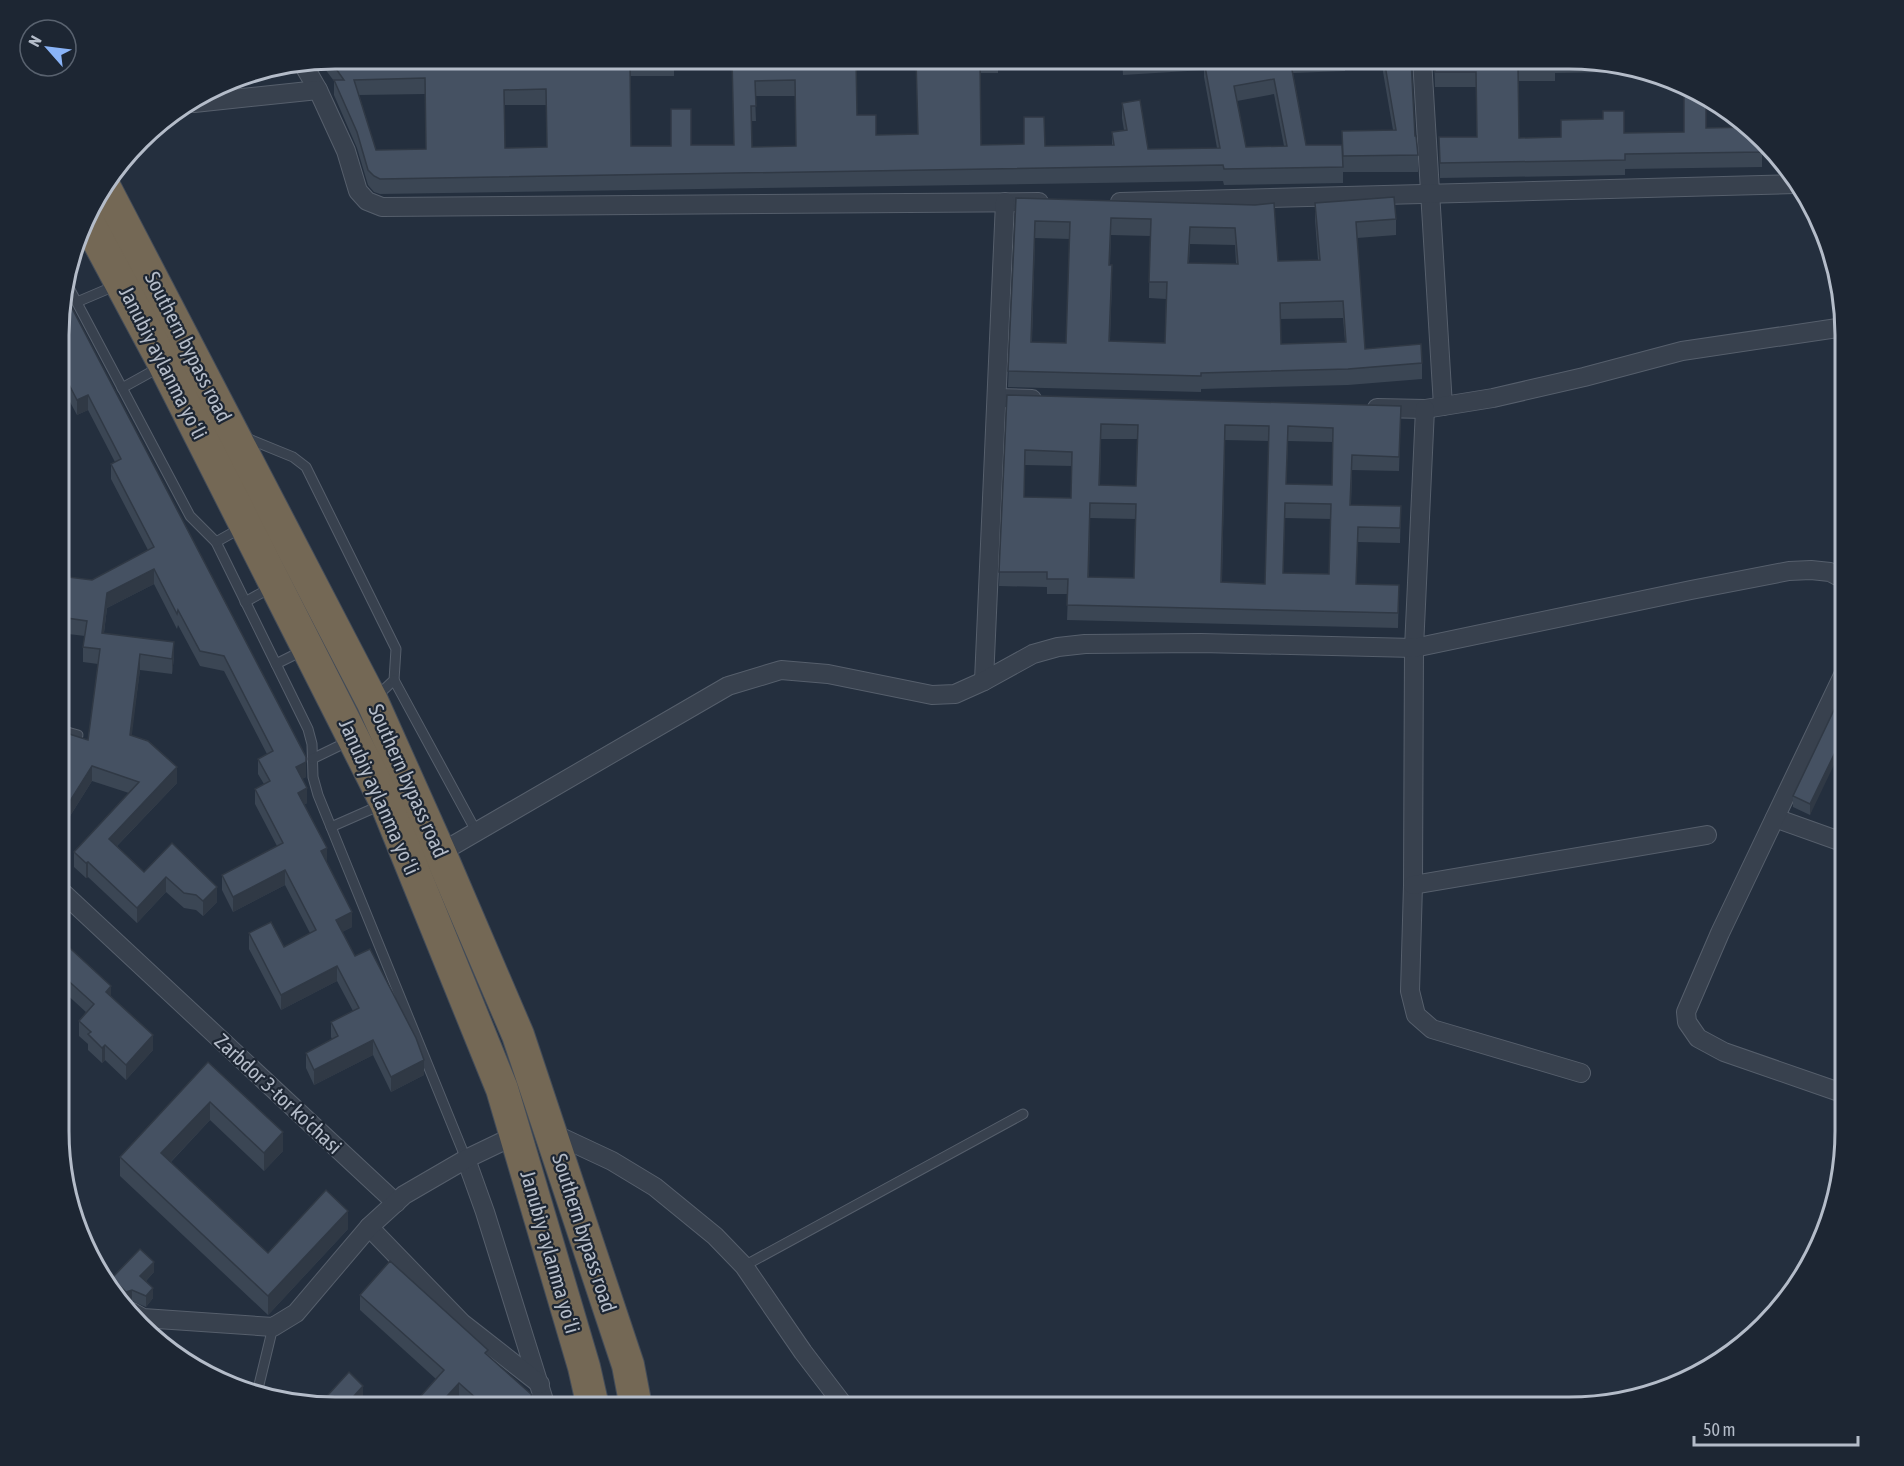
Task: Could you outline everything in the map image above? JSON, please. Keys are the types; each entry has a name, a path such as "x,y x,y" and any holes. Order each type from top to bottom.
{"highway":[{"name":"Southern bypass road","path":"109,195 232,432 383,691 440,853 518,1035 628,1365 634,1397"},
{"name":"Janubiy aylanma yoʻli","path":"91,228 164,364 386,803 502,1089 584,1367 590,1397"}],"street":[{"path":"1423,69 1430,194 1434,407 1414,648 1410,991 1416,1015 1432,1029 1581,1073"},
{"path":"307,71 346,152 358,191 367,201 382,207 1052,202"},
{"path":"208,102 318,90"},
{"path":"1100,202 1788,184"},
{"path":"984,681 1005,202"},
{"path":"1365,407 1434,407 1516,393 1682,351 1835,328"},
{"path":"997,398 1044,399"},
{"path":"440,853 728,686 781,670 828,674 932,695 955,694 1033,654 1058,647 1085,644 1201,643 1414,648 1691,590 1789,572 1811,570 1835,575"},
{"path":"1835,692 1720,933 1686,1012 1687,1022 1698,1038 1724,1052 1835,1091"},
{"path":"1775,818 1835,839"},
{"path":"1413,885 1707,835"},
{"name":"Zarbdor 3-tor koʼchasi","path":"69,898 396,1203"},
{"path":"550,1131 612,1161 655,1186 715,1236 744,1266 803,1352 837,1397"},
{"path":"146,1318 273,1327 296,1313 369,1227 404,1195 516,1135"},
{"path":"466,1160 485,1212 543,1397"},
{"path":"369,1227 462,1323 540,1384"}],"lane":[{"path":"77,302 122,282"},
{"path":"72,293 190,516 216,542 308,729 312,744 313,777 331,827 466,1160"},
{"path":"122,388 164,364"},
{"path":"232,432 293,457 306,467 396,650 383,691 476,831"},
{"path":"216,542 246,526"},
{"path":"245,602 277,585"},
{"path":"276,663 309,648"},
{"path":"69,732 78,735"},
{"path":"312,759 354,739"},
{"path":"331,827 386,803"},
{"path":"744,1266 1023,1114"},
{"path":"259,1386 273,1327"}],"building":[{"path":"336,69 630,69 631,146 671,146 671,109 691,109 691,145 734,145 732,69 856,69 857,115 876,115 876,135 918,134 916,69 980,69 981,145 1024,144 1024,117 1044,117 1045,146 1114,145 1112,132 1127,130 1122,103 1140,100 1148,149 1220,148 1205,69 1292,69 1306,145 1342,145 1343,167 1224,169 1223,165 380,179 368,170 357,132 334,80 344,80","holes":["425,78 426,149 376,150 354,80","1274,79 1287,146 1246,147 1234,86","795,80 796,146 752,147 751,106 756,106 755,81","546,89 547,147 505,148 504,90"]},
{"path":"1386,69 1412,69 1418,155 1343,156 1342,131 1396,130"},
{"path":"1435,69 1518,69 1519,138 1561,137 1561,120 1603,119 1603,111 1624,111 1624,133 1684,132 1684,95 1706,107 1706,128 1735,127 1762,152 1625,154 1625,160 1440,163 1439,137 1477,137 1476,72 1435,72"},
{"path":"1394,197 1396,219 1356,222 1365,349 1421,344 1422,363 1348,369 1201,373 1201,376 1008,371 1016,198 1255,205 1274,203 1278,261 1320,260 1315,203","holes":["1111,218 1151,219 1149,282 1167,282 1165,343 1109,341 1112,265 1109,265","1035,221 1070,222 1066,343 1031,342","1190,227 1235,228 1238,264 1188,263","1343,301 1346,342 1281,344 1280,303"]},
{"path":"71,306 306,757 306,762 296,767 307,788 298,793 327,848 321,851 352,912 336,920 355,956 370,949 416,1038 424,1060 391,1077 373,1040 314,1070 306,1053 338,1036 331,1022 359,1008 337,966 281,995 249,933 271,922 284,947 316,930 285,870 233,897 222,875 283,843 255,789 270,781 258,759 273,751 224,656 200,651 178,610 177,614 154,569 107,593 102,633 174,642 172,659 140,654 130,735 148,741 177,767 109,839 144,872 172,843 217,887 203,901 196,895 184,893 166,877 137,908 88,862 86,863 74,852 139,782 92,766 69,803 69,734 88,740 100,649 83,647 87,621 69,618 69,577 92,580 154,547 111,464 121,459 88,395 77,400 69,385"},
{"path":"1007,395 1401,406 1399,457 1352,455 1350,505 1401,506 1400,528 1358,527 1356,584 1399,585 1398,613 1067,605 1068,579 1047,579 1047,572 999,572","holes":["1101,424 1138,425 1136,486 1099,485","1225,425 1269,426 1265,584 1221,582","1288,426 1333,428 1332,485 1286,484","1025,450 1072,452 1071,498 1024,497","1090,503 1136,504 1134,578 1088,577","1285,503 1331,504 1329,574 1283,573"]},
{"path":"1834,710 1835,753 1810,804 1793,796"},
{"path":"69,947 111,986 106,992 153,1035 126,1065 105,1045 102,1048 88,1034 91,1032 79,1021 94,1004 69,981"},
{"path":"208,1062 283,1132 264,1153 210,1102 161,1153 268,1253 326,1190 348,1211 268,1296 120,1157"},
{"path":"140,1249 154,1262 140,1276 153,1288 146,1296 132,1290 126,1292 113,1277"},
{"path":"390,1261 488,1350 485,1353 532,1395 530,1397 475,1397 459,1383 446,1397 420,1397 444,1370 360,1295"},
{"path":"349,1372 363,1386 353,1397 327,1397"}]}
